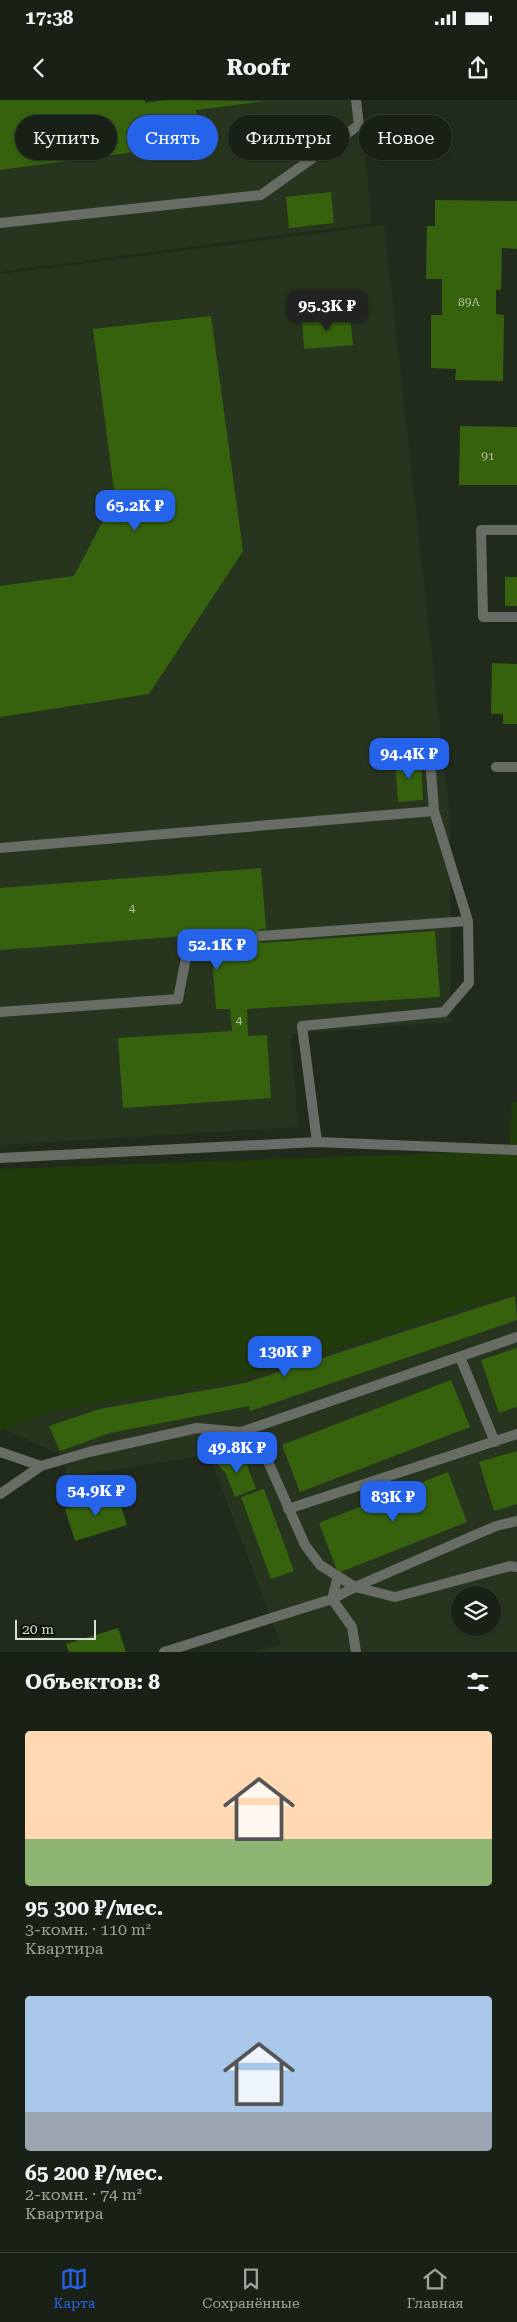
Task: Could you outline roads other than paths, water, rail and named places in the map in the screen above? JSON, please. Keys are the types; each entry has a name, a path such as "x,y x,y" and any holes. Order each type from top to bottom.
{"street":[{"path":"0,223 261,195 359,125 356,100"},
{"path":"517,530 481,530 483,617 517,616"},
{"path":"316,1142 302,1026 444,1012 469,983 468,921 434,811 430,758"},
{"path":"496,767 517,767"},
{"path":"0,848 434,811"},
{"path":"260,936 468,921"},
{"path":"0,1012 178,999 189,942 239,937"},
{"path":"0,1158 316,1142 517,1150"},
{"path":"241,1432 517,1337"},
{"path":"460,1357 495,1442"},
{"path":"0,1494 41,1466 89,1452 197,1428 241,1432 258,1439 305,1545 320,1565 355,1587 395,1597 510,1566 517,1567"},
{"path":"288,1509 517,1434"},
{"path":"0,1452 41,1466"},
{"path":"164,1652 332,1599 355,1587 496,1526 517,1521"},
{"path":"332,1599 338,1576"},
{"path":"332,1599 352,1627 356,1652"}]}
